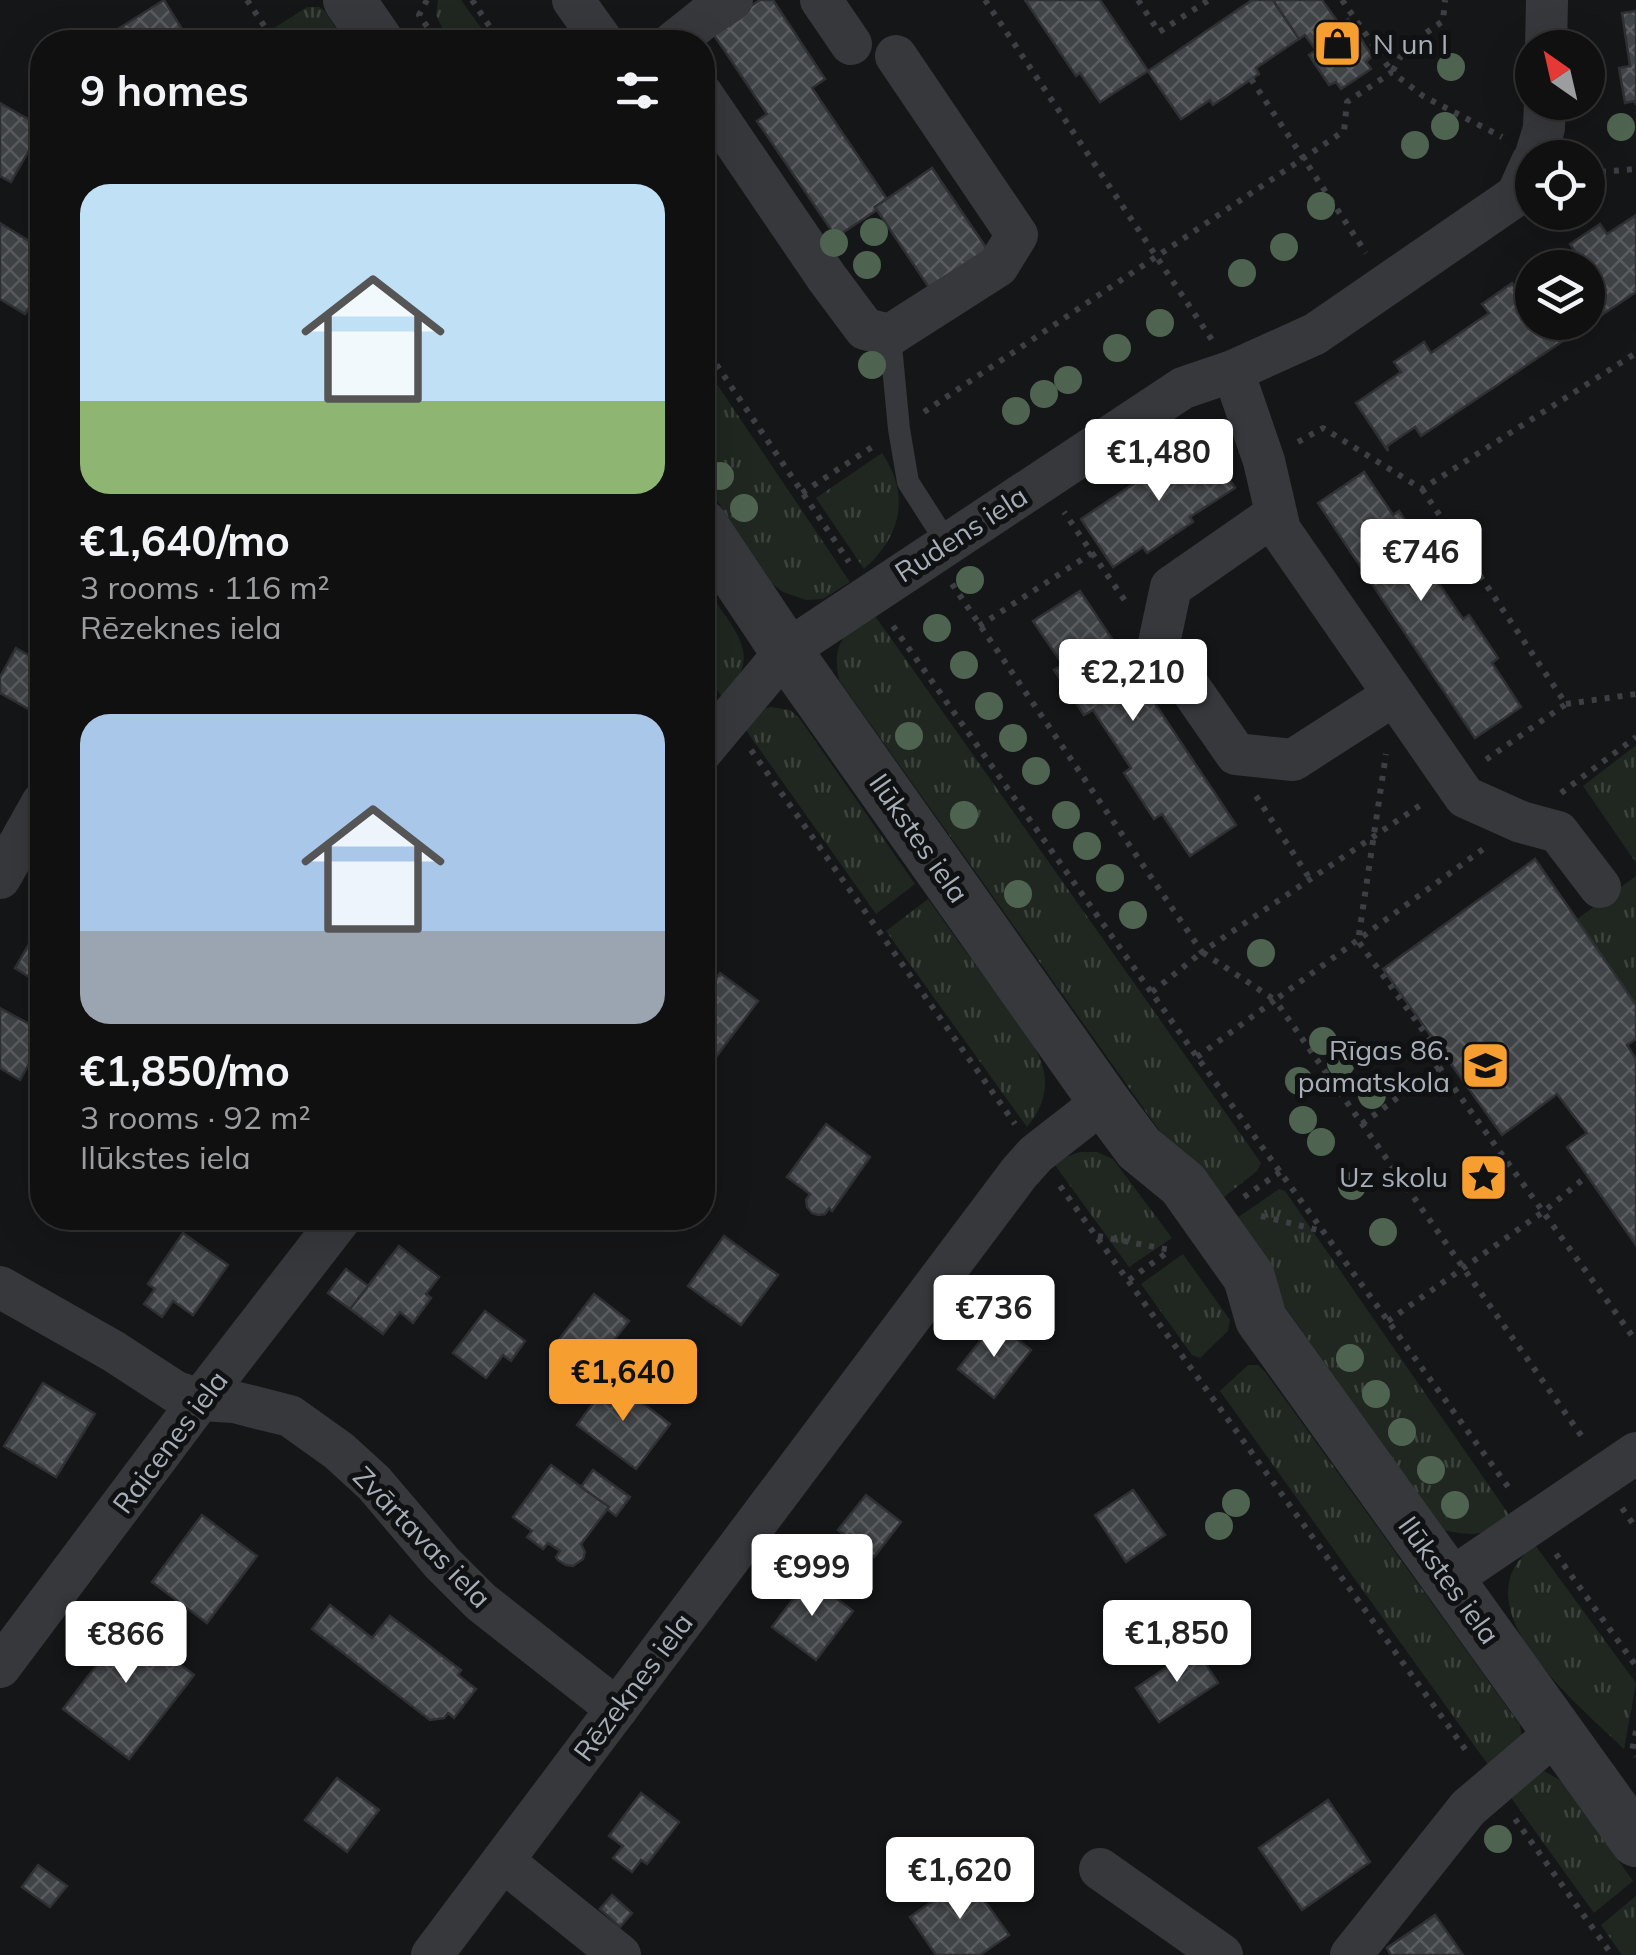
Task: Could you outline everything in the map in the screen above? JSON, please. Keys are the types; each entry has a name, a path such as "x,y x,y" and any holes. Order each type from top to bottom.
{"street":[{"path":"349,0 370,30"},
{"path":"572,0 594,30"},
{"path":"689,30 732,0"},
{"path":"820,0 850,44"},
{"path":"1546,30 1547,0"},
{"path":"715,113 865,330 890,335 998,266 1017,235 896,56"},
{"name":"Rudens iela","path":"786,651 1183,388 1233,371 1314,334 1515,196"},
{"path":"1233,371 1264,460 1280,530 1465,797 1521,822 1558,832 1600,887"},
{"path":"1276,514 1171,587 1159,643 1236,754 1293,760 1394,695"},
{"name":"Ilūkstes iela","path":"715,545 1140,1148 1158,1200 1226,1294 1261,1318 1636,1841"},
{"path":"716,735 786,651"},
{"path":"0,878 30,824"},
{"name":"Rēzeknes iela","path":"432,1955 1018,1172 1104,1101"},
{"name":"Raicenes iela","path":"0,1667 332,1230"},
{"name":"Zvārtavas iela","path":"0,1287 113,1350 176,1392 290,1416 339,1451 374,1483 481,1602 617,1710"},
{"path":"1450,1580 1621,1464"},
{"path":"1351,1955 1468,1808 1557,1732"},
{"path":"503,1861 620,1955"},
{"path":"1100,1869 1222,1955"}],"lane":[{"path":"890,335 908,482 948,543"}],"path":[{"path":"247,0 268,30"},
{"path":"426,0 419,15 430,30"},
{"path":"472,0 492,30"},
{"path":"985,0 1233,371"},
{"path":"1138,0 1160,32 1209,0"},
{"path":"1342,0 1392,72 1423,96 1496,134"},
{"path":"802,493 1344,132 1347,102 1392,72 1406,47 1444,22 1445,0"},
{"path":"1251,79 1387,284"},
{"path":"1605,172 1636,169"},
{"path":"1264,460 1323,428 1422,488 1636,352"},
{"path":"715,362 871,594 1197,1056 1636,1666"},
{"path":"980,626 1092,553 1042,481"},
{"path":"1566,704 1636,694"},
{"path":"1362,1124 1446,1062 1358,941 1394,695"},
{"path":"716,735 1096,1235 1612,1955"},
{"path":"1197,1056 1636,737"},
{"path":"1236,754 1242,774 1310,879"},
{"path":"1152,992 1202,952 1275,1000 1599,1461 1621,1464 1617,1501 1636,1528"},
{"path":"1440,1067 1636,1341"},
{"path":"1232,1206 1280,1172"},
{"path":"1388,1322 1544,1212 1588,1176"},
{"path":"1246,1212 1323,1232"},
{"path":"1096,1235 1170,1250"},
{"path":"1128,1280 1178,1244"},
{"path":"1636,1731 1632,1751 1636,1756"}],"green space":[{"path":"438,0 461,0 482,30 443,30 436,15"},
{"path":"307,7 319,7 337,30 275,30"},
{"path":"715,381 850,582 823,599 806,600 771,583 715,497"},
{"path":"882,453 897,485 898,515 886,543 864,569 816,498"},
{"path":"715,601 740,640 744,659 738,677 721,696 715,686"},
{"path":"873,613 1261,1163 1257,1171 1213,1206 839,680 837,656 842,639"},
{"path":"771,707 790,710 800,719 915,884 876,914 741,723"},
{"path":"1636,747 1636,863 1583,786"},
{"path":"1636,876 1636,1005 1577,919"},
{"path":"928,899 1024,1030 1040,1058 1044,1096 1027,1127 886,931"},
{"path":"1080,1152 1097,1152 1113,1159 1172,1238 1129,1267 1055,1165"},
{"path":"1279,1189 1285,1191 1510,1516 1492,1528 1464,1534 1443,1530 1227,1225"},
{"path":"1183,1254 1230,1320 1228,1331 1200,1358 1192,1355 1141,1284"},
{"path":"1248,1365 1258,1365 1266,1373 1520,1725 1522,1740 1494,1773 1220,1391"},
{"path":"1535,1545 1636,1683 1624,1749 1555,1681 1516,1625 1508,1596 1513,1569"},
{"path":"1544,1771 1562,1781 1633,1881 1594,1913 1507,1792"},
{"path":"1636,1896 1636,1955 1622,1955 1601,1925"}],"building":[{"path":"164,0 183,30 116,30"},
{"path":"760,0 773,0 825,79 812,88 887,199 875,207 877,210 836,237 757,121 767,114 715,36 715,30"},
{"path":"1025,0 1100,0 1148,71 1100,102 1080,73 1076,76"},
{"path":"1252,0 1273,0 1299,39 1256,68 1259,74 1213,105 1210,100 1181,119 1148,71"},
{"name":"N un I","path":"1273,0 1322,0 1340,25 1348,19 1372,56 1366,62 1371,69 1341,89 1336,82 1329,85 1309,55 1316,50 1305,35 1299,39"},
{"path":"1636,11 1636,105 1635,101 1625,103 1619,68 1630,66 1622,13"},
{"path":"0,103 30,120 30,148 11,182 0,176"},
{"path":"932,168 989,252 932,292 875,207"},
{"path":"1636,215 1636,292 1605,313 1605,250 1574,250 1570,244 1591,230 1604,230 1607,234"},
{"path":"0,223 30,242 30,306 25,314 0,299"},
{"path":"1512,283 1515,340 1564,340 1421,436 1415,427 1387,446 1388,451 1356,403 1401,372 1394,362 1424,342 1431,353 1489,313 1482,304"},
{"path":"1202,438 1235,488 1190,517 1193,522 1147,553 1143,547 1113,567 1081,519"},
{"path":"1364,472 1393,515 1399,511 1428,555 1422,559 1463,619 1469,615 1498,658 1492,663 1521,707 1475,738 1318,503"},
{"path":"1080,591 1236,825 1190,856 1162,814 1154,819 1124,773 1131,768 1093,710 1084,715 1054,670 1063,665 1033,621"},
{"path":"16,648 30,656 30,710 0,693 0,677"},
{"path":"1535,859 1636,1005 1636,1039 1627,1045 1636,1059 1636,1245 1567,1147 1587,1133 1557,1094 1502,1135 1383,969"},
{"path":"30,942 30,977 15,968"},
{"path":"720,973 758,1001 715,1058 715,980"},
{"path":"0,1008 30,1024 30,1062 20,1080 0,1068"},
{"path":"826,1124 870,1157 832,1211 829,1208 818,1215 807,1207 810,1194 787,1177"},
{"path":"183,1233 228,1265 193,1315 173,1301 162,1317 144,1304 155,1289 148,1284"},
{"path":"724,1236 778,1275 741,1325 688,1286"},
{"path":"399,1246 439,1277 426,1294 431,1298 413,1323 400,1312 383,1334 350,1309"},
{"path":"346,1269 368,1286 350,1309 328,1293"},
{"path":"594,1294 629,1321 585,1377 551,1350"},
{"path":"485,1311 525,1341 511,1361 503,1355 486,1378 453,1353"},
{"path":"995,1322 1031,1350 994,1398 958,1369"},
{"path":"611,1379 670,1424 636,1469 577,1425"},
{"path":"43,1383 95,1414 56,1477 4,1446"},
{"path":"551,1465 609,1507 581,1544 583,1559 573,1566 558,1560 560,1551 548,1543 543,1549 527,1537 532,1531 513,1517"},
{"path":"593,1470 630,1497 616,1516 581,1487"},
{"path":"1133,1490 1165,1535 1126,1562 1095,1515"},
{"path":"866,1495 901,1522 874,1557 838,1530"},
{"path":"202,1515 257,1556 207,1623 152,1582"},
{"path":"809,1578 853,1611 816,1660 772,1627"},
{"path":"330,1605 372,1638 390,1616 461,1670 458,1675 476,1689 454,1718 448,1713 444,1718 430,1720 312,1629"},
{"path":"110,1611 194,1675 129,1759 63,1709 99,1662 82,1648"},
{"path":"1195,1648 1218,1683 1159,1722 1136,1688"},
{"path":"337,1778 379,1810 347,1852 305,1820"},
{"path":"641,1793 679,1822 647,1864 641,1860 632,1872 613,1858 623,1846 609,1836"},
{"path":"1328,1800 1370,1862 1302,1910 1259,1848"},
{"path":"38,1865 67,1886 50,1907 22,1887"},
{"path":"967,1876 1009,1935 980,1955 936,1955 910,1917"},
{"path":"612,1895 632,1913 620,1927 600,1909"},
{"path":"1435,1915 1463,1955 1391,1955 1387,1948"}],"place":[{"name":"N un I","path":"1338,44"},
{"name":"Rīgas 86. pamatskola","path":"1485,1066"},
{"name":"Uz skolu","path":"1483,1177"}]}
